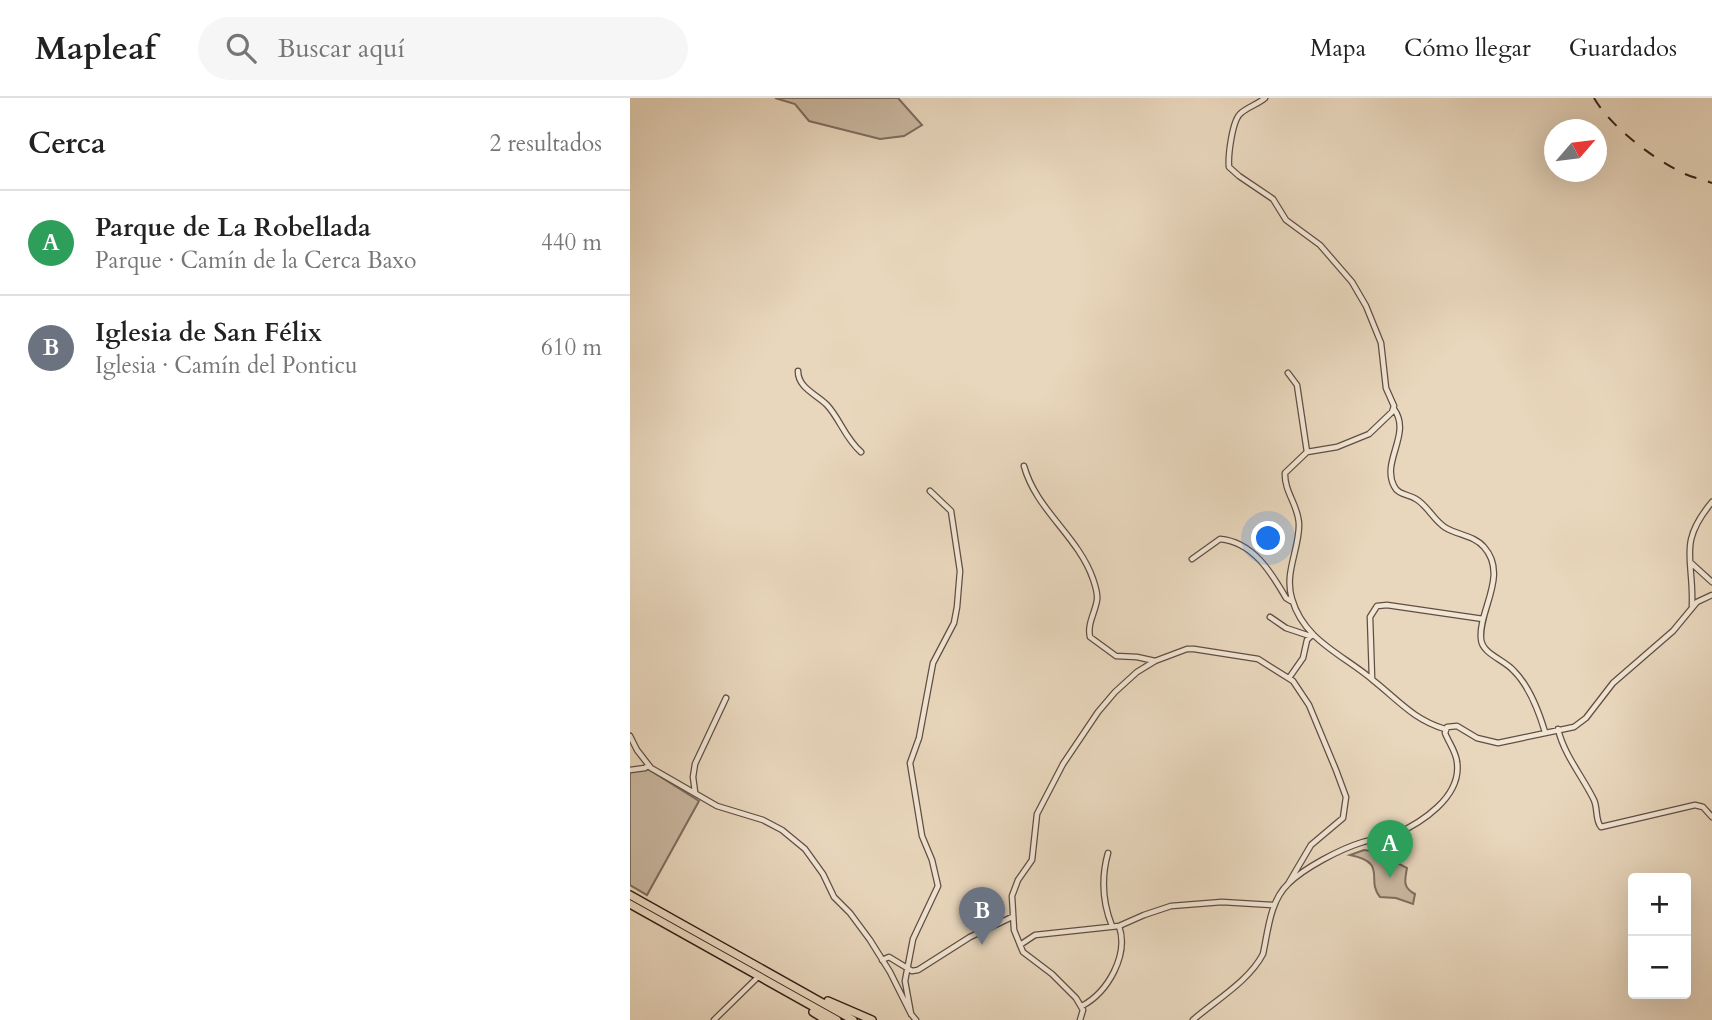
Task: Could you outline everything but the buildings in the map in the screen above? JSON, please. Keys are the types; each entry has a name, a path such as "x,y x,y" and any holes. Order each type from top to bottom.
{"highway":[{"path":"630,895 837,1020"},
{"path":"630,904 761,975 853,1020"},
{"path":"761,975 826,1020"},
{"path":"761,975 872,1020"}],"street":[{"path":"1265,98 1236,119 1229,167 1273,199 1286,220 1320,245 1356,288 1381,343 1386,388 1401,425 1391,478 1395,488 1419,501 1446,528 1479,543 1488,553 1493,566 1493,584 1480,640 1487,652 1503,660 1522,680 1545,732"},
{"path":"798,372 803,386 827,406 847,438 860,452"},
{"path":"1288,373 1297,385 1307,452"},
{"path":"1289,678 1303,657 1311,636 1292,601 1290,572 1299,523 1295,503 1286,486 1285,473 1307,452 1355,441 1375,429 1394,409"},
{"path":"1024,466 1037,498 1083,557 1092,576 1097,599 1090,637 1116,656 1145,657 1155,661"},
{"path":"911,1014 905,990 913,939 936,896 938,886 932,860 922,836 911,757 919,738 930,673 954,622 960,588 958,550 951,511 930,491"},
{"path":"1692,607 1688,551 1693,529 1712,502"},
{"path":"1192,559 1220,539 1245,547 1258,557 1286,598 1292,601"},
{"path":"1690,561 1712,582"},
{"path":"1445,729 1457,726 1478,738 1498,743 1574,727 1582,722 1613,683 1673,631 1692,607 1712,595"},
{"path":"1373,679 1370,617 1377,606 1398,606 1483,619"},
{"path":"1270,617 1286,628 1311,636 1373,679 1401,707 1445,729"},
{"path":"1082,1006 1052,974 1026,955 1020,945 1013,917 1014,888 1032,860 1037,814 1056,776 1098,712 1137,671 1155,661 1194,649 1258,659 1296,684 1313,714 1343,788 1347,805 1343,818 1311,845 1274,905 1259,961 1249,974 1193,1020"},
{"path":"695,793 695,764 726,698"},
{"path":"1287,884 1335,854 1362,842 1387,837 1406,829 1436,808 1449,793 1457,774 1456,757 1445,736 1445,729"},
{"path":"1558,729 1594,802 1597,822 1601,827 1695,805 1701,806 1712,817"},
{"path":"630,736 648,765 717,806 762,820 796,840 815,862 834,897 860,926 916,1020"},
{"path":"630,770 648,765"},
{"path":"1108,853 1102,879 1112,926"},
{"path":"1020,945 1035,935 1119,926 1171,906 1222,902 1274,905"},
{"path":"882,960 889,957 914,971 927,966 970,937 1013,917"},
{"path":"1082,1006 1093,1000 1117,966 1122,940 1119,926"},
{"path":"714,1020 761,975"},
{"path":"1080,1020 1082,1006"}],"shaded area":[{"path":"775,98 898,98 922,125 904,136 880,139 809,121 795,104"},
{"path":"648,769 699,801 647,895 630,885 630,771"},
{"path":"1364,850 1377,852 1407,868 1405,883 1415,894 1413,904 1396,898 1380,897 1374,884 1373,867 1362,858 1350,855"}],"railway":[{"path":"1594,98 1610,119 1645,150 1685,174 1712,183"}],"place":[{"name":"Parque de La Robellada","path":"1390,878"},
{"name":"Iglesia de San Félix","path":"982,945"}]}
